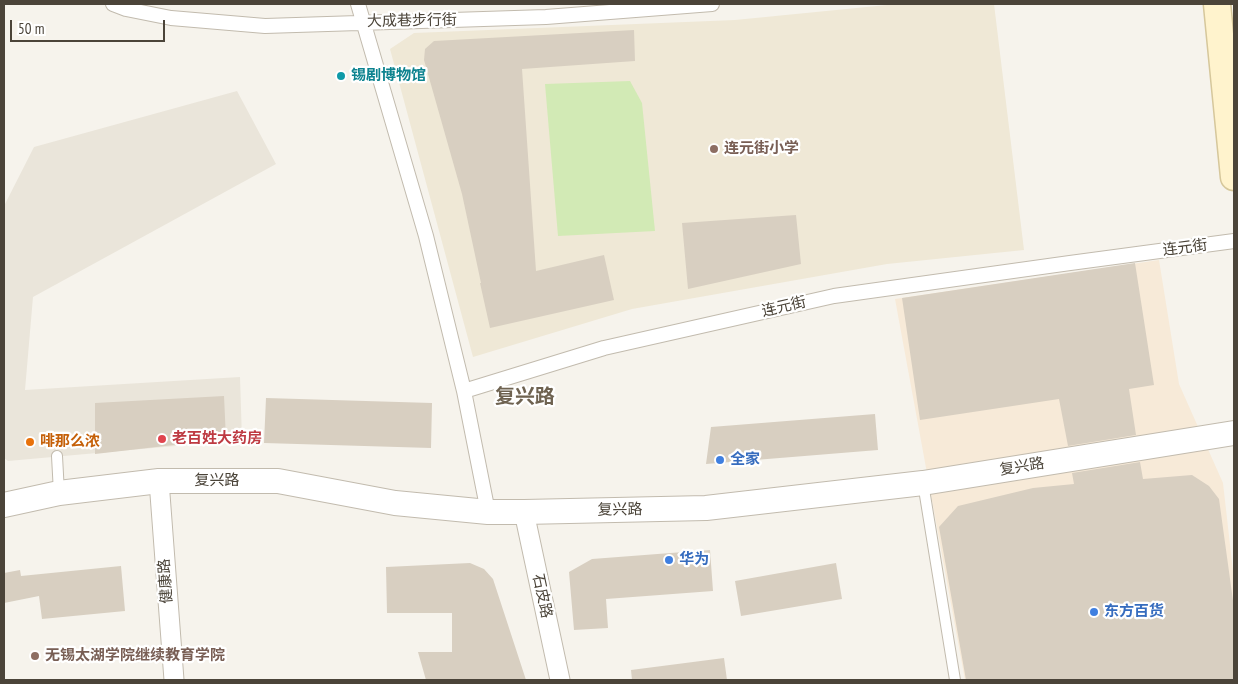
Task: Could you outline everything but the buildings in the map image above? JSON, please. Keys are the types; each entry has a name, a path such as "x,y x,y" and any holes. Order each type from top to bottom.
{"main road":[{"path":"1217,4 1234,177"}],"street":[{"name":"大成巷步行街","path":"113,4 126,9 171,18 265,26 546,17 712,4"},
{"path":"358,4 426,236 464,391 488,512"},
{"name":"连元街","path":"464,391 604,348 834,296 1234,241"},
{"name":"复兴路","path":"4,504 59,493 159,481 278,481 395,503 488,512 706,508 923,483 1234,433"},
{"name":"健康路","path":"159,481 174,680"},
{"name":"石皮路","path":"524,512 560,680"}],"lane":[{"path":"57,456 59,493"},
{"path":"923,483 955,680"}],"shaded area":[{"name":"连元街小学","path":"897,4 994,4 1024,250 887,264 632,309 473,357 390,49 414,33 735,20"},
{"path":"237,91 276,164 33,297 25,390 240,377 242,440 8,461 4,458 4,206 34,147"},
{"path":"1159,260 1179,384 1223,483 1234,580 1234,680 965,680 895,299"}],"green space":[{"path":"630,81 642,103 655,231 558,236 545,84"}],"place":[{"name":"锡剧博物馆","path":"341,76"},
{"name":"连元街小学","path":"714,149"},
{"name":"老百姓大药房","path":"162,439"},
{"name":"啡那么浓","path":"30,442"},
{"name":"全家","path":"720,460"},
{"name":"华为","path":"669,560"},
{"name":"东方百货","path":"1094,612"},
{"name":"无锡太湖学院继续教育学院","path":"35,656"}],"district":[{"name":"复兴路","path":"525,397"}]}
